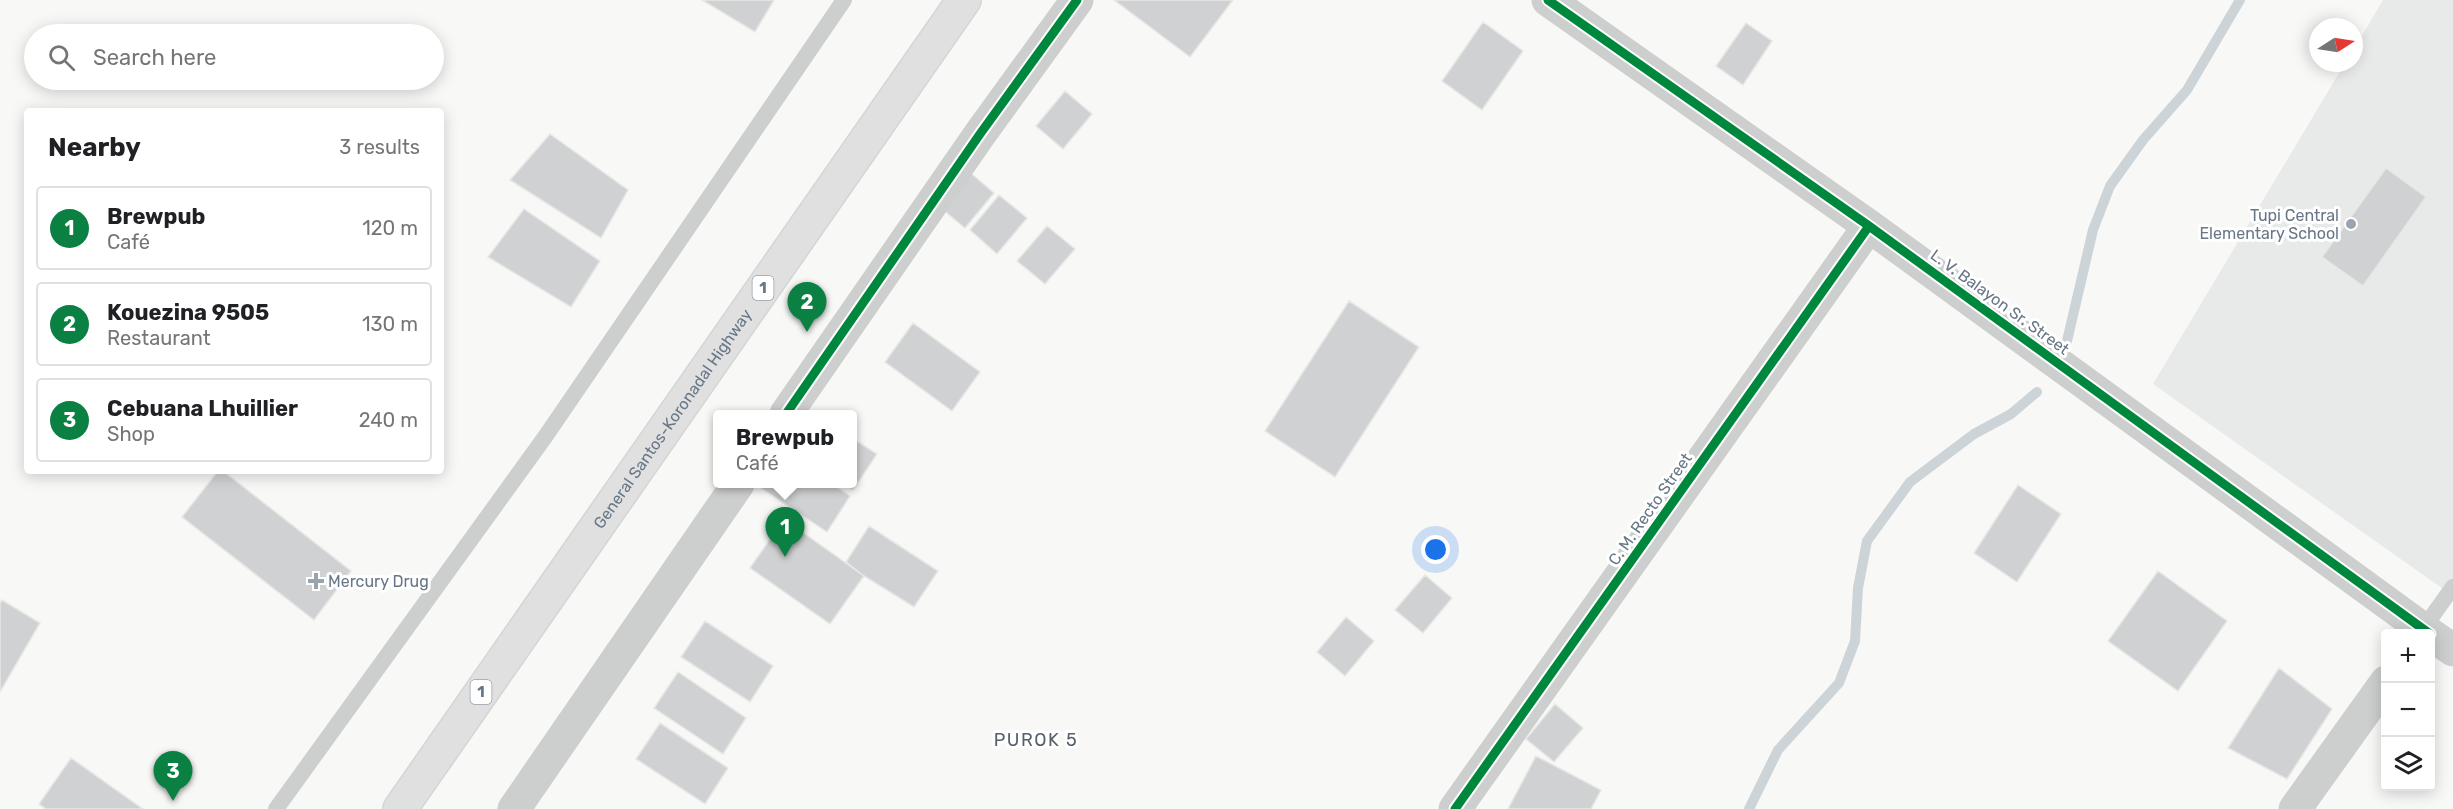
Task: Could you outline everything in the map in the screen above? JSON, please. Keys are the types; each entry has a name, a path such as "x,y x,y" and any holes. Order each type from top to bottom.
{"highway":[{"name":"General Santos-Koronadal Highway","path":"400,809 964,0"}],"street":[{"path":"789,410 980,134 1077,0"},
{"name":"L. V. Balayon Sr. Street","path":"1548,0 1869,226 2422,629"},
{"name":"C. M. Recto Street","path":"1455,809 1869,226"},
{"path":"514,809 735,488"},
{"name":"L. V. Balayon Sr. Street","path":"2435,638 2453,650"},
{"path":"2295,809 2384,683"}],"lane":[{"path":"276,809 545,437 844,0"},
{"path":"2428,629 2453,587"}],"shaded area":[{"name":"Tupi Central Elementary School","path":"2383,0 2453,0 2453,596 2153,384 2340,72 2363,72 2363,34"}],"building":[{"path":"702,0 774,0 755,32"},
{"path":"1114,0 1233,0 1190,57"},
{"path":"1483,22 1523,51 1482,110 1442,81"},
{"path":"1746,23 1772,41 1743,85 1716,66"},
{"path":"1065,91 1092,114 1063,149 1036,126"},
{"path":"550,134 628,190 601,238 510,180"},
{"path":"2386,168 2426,197 2363,286 2322,257"},
{"path":"966,169 994,193 965,228 937,205"},
{"path":"999,195 1027,218 997,254 970,230"},
{"path":"524,209 600,261 571,307 488,257"},
{"path":"1047,226 1075,249 1045,284 1017,261"},
{"path":"1349,301 1419,347 1335,477 1265,431"},
{"path":"913,323 980,372 952,411 885,362"},
{"path":"857,441 877,454 857,484"},
{"path":"216,474 227,474 351,571 314,620 182,517"},
{"path":"2018,485 2061,514 2017,582 1974,553"},
{"path":"761,488 838,488 850,496 827,532"},
{"path":"784,519 864,576 830,624 750,568"},
{"path":"869,526 938,571 914,607 846,562"},
{"path":"2158,571 2227,621 2178,691 2108,641"},
{"path":"1425,575 1452,598 1423,633 1395,610"},
{"path":"2,600 40,623 0,692 0,603"},
{"path":"1346,617 1374,641 1345,676 1317,652"},
{"path":"705,621 773,666 750,702 681,657"},
{"path":"2279,668 2332,709 2287,779 2228,748"},
{"path":"678,672 746,718 723,754 654,708"},
{"path":"1555,704 1583,728 1554,762 1526,739"},
{"path":"660,723 728,768 705,804 636,759"},
{"path":"1536,756 1601,790 1591,809 1508,809"},
{"path":"71,758 143,809 46,809 39,804"}],"waterway":[{"path":"2067,341 2093,230 2110,186 2143,140 2187,90 2240,0"},
{"path":"1749,809 1778,750 1839,683 1855,641 1858,588 1867,541 1910,482 1974,434 2011,414 2037,392"}],"cycle path":[{"path":"789,410 980,134 1077,0"},
{"path":"1548,0 1869,226 2423,629"},
{"path":"1455,809 1869,226"}],"place":[{"name":"Tupi Central Elementary School","path":"2351,224"},
{"name":"Kouezina 9505","path":"807,332"},
{"name":"Brewpub","path":"785,557"},
{"name":"Mercury Drug","path":"316,581"},
{"name":"Cebuana Lhuillier","path":"173,801"}],"district":[{"name":"PUROK 5","path":"1036,740"}]}
